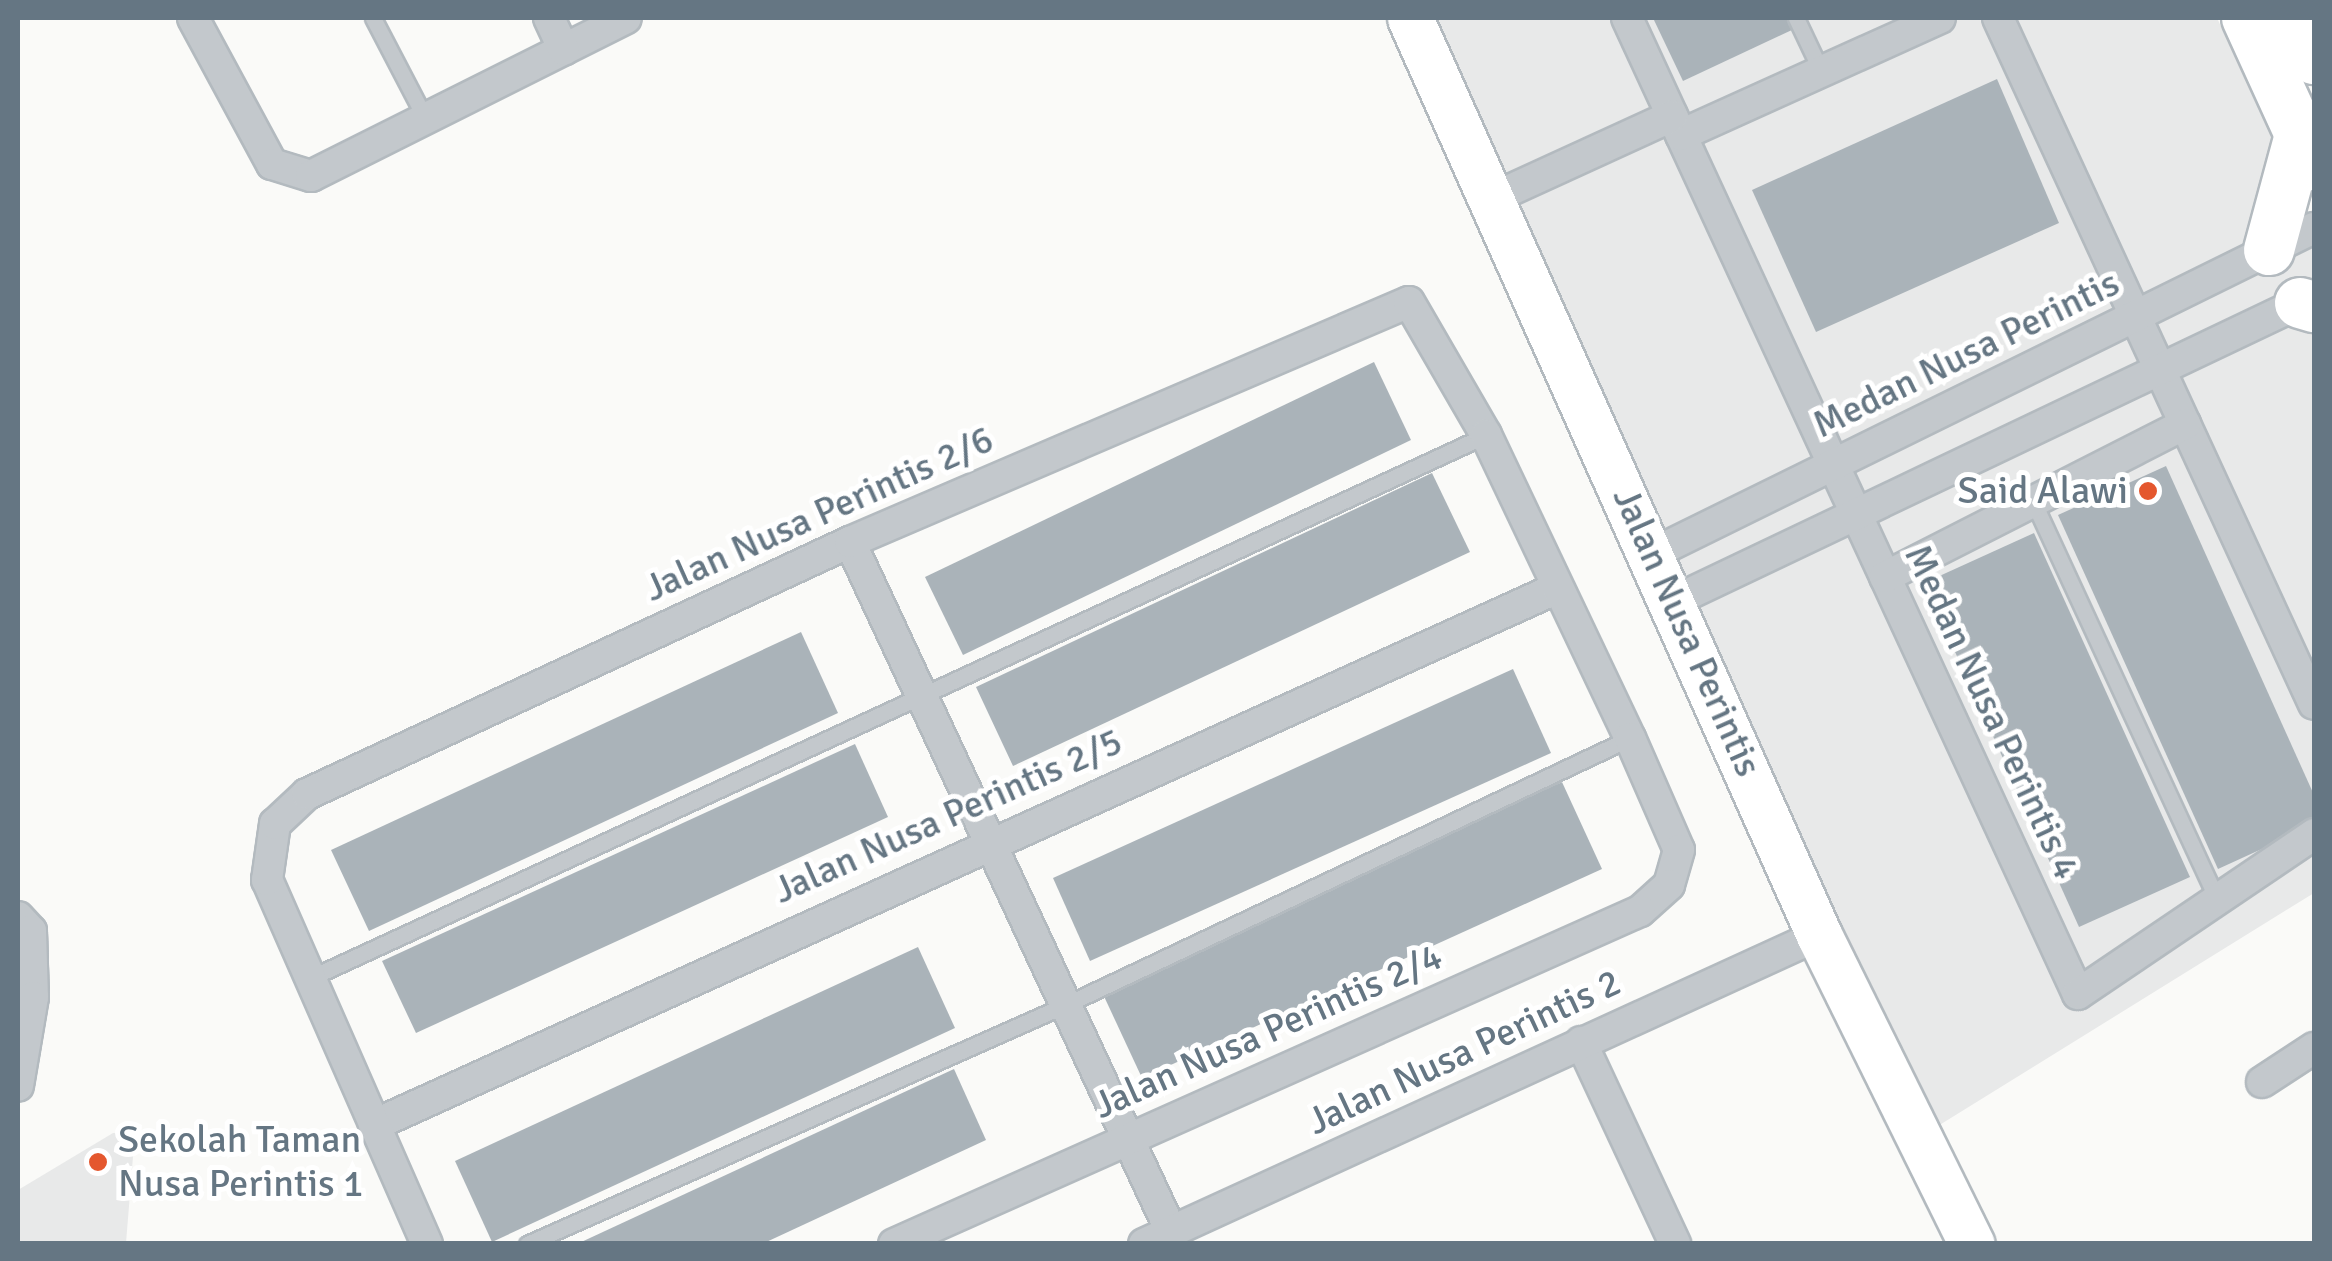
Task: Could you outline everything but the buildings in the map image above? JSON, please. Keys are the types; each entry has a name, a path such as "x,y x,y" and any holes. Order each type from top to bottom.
{"main road":[{"path":"2247,18 2307,150 2269,250"},
{"path":"2296,18 2314,59"}],"street":[{"path":"193,18 272,164 311,176 626,18"},
{"path":"549,18 564,50"},
{"name":"Jalan Nusa Perintis","path":"1410,18 1654,553 1819,935 1972,1244"},
{"name":"Medan Nusa Perintis 4","path":"1627,18 2078,994 2217,900"},
{"path":"1493,198 1821,72 1940,18"},
{"path":"1998,18 2314,704"},
{"name":"Medan Nusa Perintis","path":"1654,553 2314,228"},
{"name":"Jalan Nusa Perintis 2/6","path":"310,978 268,880 275,824 308,794 850,542 1409,302 1486,434"},
{"path":"1674,601 2309,302"},
{"path":"1886,577 2185,424"},
{"path":"1486,434 1630,738"},
{"path":"850,542 1126,1137 1164,1239"},
{"name":"Jalan Nusa Perintis 2/5","path":"374,1124 988,840 1557,588"},
{"name":"Jalan Nusa Perintis 2/4","path":"894,1244 1640,910 1669,886 1679,850 1630,738"},
{"path":"2217,900 2314,834"},
{"path":"18,1086 33,996 24,924"},
{"name":"Jalan Nusa Perintis 2","path":"1164,1239 1580,1042 1819,935"},
{"path":"310,978 427,1244"},
{"path":"1580,1042 1675,1244"},
{"path":"2262,1082 2314,1048"}],"lane":[{"path":"374,18 426,120"},
{"path":"1796,18 1821,72"},
{"path":"310,978 923,700 1486,434"},
{"path":"2034,501 2217,900"},
{"path":"527,1244 1065,1005 1630,738"}],"shaded area":[{"path":"1421,18 2217,18 2314,223 2314,893 1925,1134 1706,624"},
{"name":"Sekolah Taman Nusa Perintis 1","path":"135,1132 126,1243 18,1243 18,1190 113,1133"}],"place":[{"name":"Said Alawi","path":"2148,491"},
{"name":"Sekolah Taman Nusa Perintis 1","path":"98,1162"}]}
